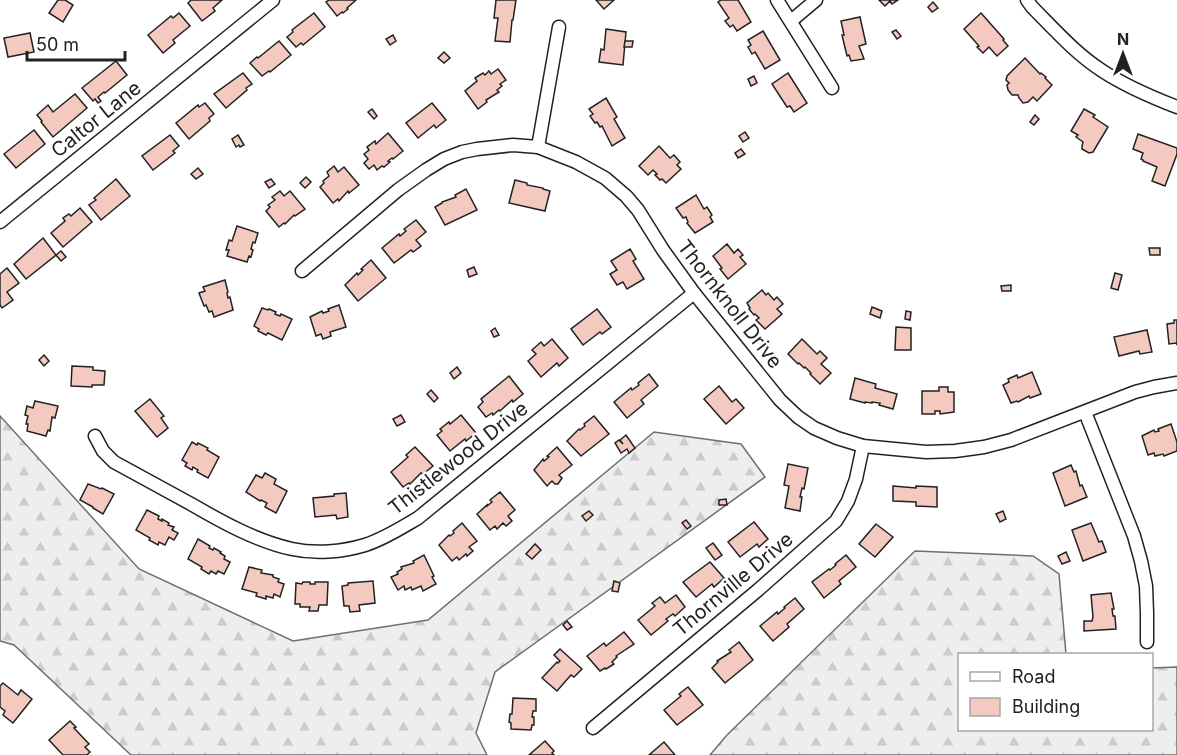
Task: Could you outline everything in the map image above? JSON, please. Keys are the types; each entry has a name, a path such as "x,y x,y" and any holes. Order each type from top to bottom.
{"street":[{"name":"Caltor Lane","path":"0,222 273,0"},
{"path":"777,0 832,88"},
{"path":"791,21 816,0"},
{"path":"1027,0 1072,47 1101,70 1138,91 1177,107"},
{"path":"538,147 559,27"},
{"name":"Thornknoll Drive","path":"302,271 398,190 444,159 477,149 513,145 538,147 576,162 616,186 638,210 694,293 780,400 814,428 837,438 862,446 926,452 984,447 1011,440 1135,393 1177,383"},
{"name":"Thistlewood Drive","path":"95,436 103,451 114,462 218,520 246,533 292,549 313,552 364,545 386,537 418,518 694,293"},
{"path":"1085,412 1134,537 1141,561 1146,586 1147,642"},
{"name":"Thornville Drive","path":"593,728 758,590 836,521 848,501 856,480 862,446"}],"green space":[{"path":"0,416 139,569 293,641 428,620 654,432 741,444 765,477 495,672 476,733 487,755 131,755 14,645 0,641"},
{"path":"915,551 1033,556 1059,574 1066,653 958,653 958,731 1153,731 1153,668 1177,667 1177,755 710,755 727,735"}],"building":[{"path":"58,0 65,0 73,5 63,22 49,13"},
{"path":"191,0 222,0 213,8 215,11 202,21 188,3"},
{"path":"356,0 337,16 326,2"},
{"path":"496,0 516,0 510,42 495,41 498,18 494,18"},
{"path":"596,0 614,0 604,9"},
{"path":"738,0 751,22 737,31 733,25 730,27 725,21 729,18 718,2"},
{"path":"879,0 898,0 892,4 890,1 885,6"},
{"path":"933,2 938,8 932,12 928,7"},
{"path":"179,13 190,26 173,40 175,43 163,53 148,35 171,16 173,18"},
{"path":"314,13 325,27 303,45 301,43 296,47 287,37 293,32 292,30"},
{"path":"981,13 1008,46 997,56 989,47 983,53 964,29"},
{"path":"860,17 866,44 859,46 864,59 851,61 849,55 847,56 841,21"},
{"path":"606,29 626,32 623,65 599,62 601,49 604,50"},
{"path":"896,30 901,36 897,39 892,32"},
{"path":"763,31 780,60 765,69 755,52 752,54 748,47 751,45 748,40"},
{"path":"30,33 34,52 8,57 4,38"},
{"path":"393,35 396,41 390,45 386,39"},
{"path":"279,41 291,55 262,76 250,63"},
{"path":"625,41 633,41 632,47 624,47"},
{"path":"444,52 450,58 444,63 438,58"},
{"path":"1025,58 1052,85 1037,101 1033,97 1023,103 1018,95 1012,95 1008,90 1009,83 1006,80 1007,76"},
{"path":"116,61 127,75 98,97 101,101 98,103 95,99 93,101 82,88"},
{"path":"498,69 506,80 500,84 502,86 497,90 499,92 486,100 487,102 478,109 465,91 477,81 475,78 489,71 491,74"},
{"path":"243,73 252,84 226,108 214,94"},
{"path":"788,73 807,103 794,112 790,106 787,107 772,84"},
{"path":"754,76 757,83 751,86 748,79"},
{"path":"75,94 87,108 53,137 37,115 48,105 53,112"},
{"path":"606,98 625,138 612,146 602,126 595,123 590,116 593,114 589,109"},
{"path":"205,103 214,114 209,118 210,121 189,139 176,123 198,105 199,107"},
{"path":"432,103 446,120 436,128 434,125 418,138 406,123"},
{"path":"372,109 377,116 374,119 368,112"},
{"path":"1084,109 1108,127 1093,152 1089,153 1082,149 1083,142 1076,137 1078,135 1071,131"},
{"path":"1035,115 1039,119 1034,125 1030,122"},
{"path":"34,130 45,144 16,168 4,154"},
{"path":"745,132 749,138 743,142 739,136"},
{"path":"388,133 403,151 388,161 390,162 384,167 377,170 374,165 369,169 364,163 368,159 364,154 369,150 367,147 375,141 376,144"},
{"path":"1138,134 1177,148 1177,154 1165,186 1152,181 1157,167 1143,161 1141,159 1143,153 1133,149"},
{"path":"170,135 179,146 173,151 175,153 153,170 142,156"},
{"path":"238,135 244,145 236,147 232,139"},
{"path":"659,146 670,158 674,155 680,162 677,165 681,169 666,183 655,175 657,174 653,170 648,175 639,166"},
{"path":"741,149 745,154 738,158 735,153"},
{"path":"334,166 338,172 344,167 359,185 333,203 320,187 329,176 327,172"},
{"path":"198,168 203,174 196,179 191,174"},
{"path":"306,177 311,182 305,188 300,183"},
{"path":"116,179 130,196 101,220 89,205"},
{"path":"271,179 275,184 269,188 265,182"},
{"path":"515,180 550,191 545,211 509,203"},
{"path":"466,189 477,210 445,225 435,207 456,197 455,195"},
{"path":"280,191 284,196 290,191 305,209 279,227 266,211 270,207 268,205 275,200 272,197"},
{"path":"696,195 704,209 707,207 713,222 695,233 687,223 686,217 683,218 676,208"},
{"path":"80,208 92,222 63,247 51,233 65,221 63,218 69,214 71,216"},
{"path":"416,220 426,232 416,240 421,246 413,252 411,250 394,263 382,248 399,234 400,236 406,231 404,229"},
{"path":"237,226 258,233 255,243 253,242 251,257 249,256 247,262 227,256 229,240 232,241"},
{"path":"43,238 56,255 26,279 14,264"},
{"path":"727,244 734,253 738,249 743,255 740,257 746,264 728,279 713,256"},
{"path":"1149,248 1160,248 1160,255 1150,255"},
{"path":"630,249 636,259 633,261 644,279 627,289 623,282 617,285 610,274 617,270 611,261"},
{"path":"61,251 66,257 61,261 56,255"},
{"path":"371,260 386,278 358,301 345,285 357,273 358,275"},
{"path":"474,267 477,274 469,277 467,270"},
{"path":"7,268 19,283 7,292 13,300 2,308 0,305 0,274"},
{"path":"1115,273 1122,275 1118,290 1111,288"},
{"path":"225,280 233,310 214,317 212,311 209,312 206,305 204,306 199,293 205,291 203,287"},
{"path":"1011,285 1011,291 1002,291 1001,286"},
{"path":"762,290 774,300 777,297 783,304 777,309 782,314 765,329 756,320 759,318 749,309 747,303"},
{"path":"339,305 346,327 330,332 331,336 323,339 321,334 316,336 310,317"},
{"path":"872,307 882,311 880,318 870,314"},
{"path":"262,308 292,319 282,340 258,331 259,329 254,326"},
{"path":"597,309 611,327 583,345 571,329"},
{"path":"906,311 911,312 910,320 905,319"},
{"path":"1174,320 1177,320 1177,345 1176,343 1169,344 1167,324 1174,323"},
{"path":"896,327 911,328 911,350 895,350"},
{"path":"495,328 499,335 494,337 491,331"},
{"path":"1147,330 1152,352 1140,354 1139,351 1119,356 1114,337"},
{"path":"552,339 568,358 559,366 557,363 541,377 528,361 536,354 532,350 541,342 544,346"},
{"path":"802,339 817,354 820,351 827,358 821,364 831,373 820,384 805,367 798,364 788,354"},
{"path":"44,355 49,361 44,366 39,360"},
{"path":"72,366 93,367 93,370 105,371 104,385 71,386"},
{"path":"457,367 461,373 454,379 450,373"},
{"path":"1032,372 1041,394 1011,403 1003,385 1009,382 1008,379 1017,375 1018,378"},
{"path":"649,374 658,386 641,400 644,404 627,418 614,402 631,388 632,390 639,385 638,383"},
{"path":"509,376 523,394 500,411 486,417 478,407 483,402 481,399"},
{"path":"855,378 876,384 875,388 897,394 893,409 879,405 880,403 865,403 850,399"},
{"path":"719,386 732,402 736,399 744,408 726,424 704,399"},
{"path":"939,387 948,387 948,392 954,392 954,412 940,414 940,411 935,411 935,414 922,414 922,391 939,391"},
{"path":"431,390 438,398 434,402 427,394"},
{"path":"150,399 164,416 161,418 168,428 157,437 135,411"},
{"path":"35,401 58,406 55,418 52,417 50,431 48,430 46,436 27,431 28,416 25,415 27,406 33,408"},
{"path":"401,415 405,422 397,426 393,419"},
{"path":"461,415 476,433 450,451 437,435 442,431 440,429"},
{"path":"594,416 609,434 581,456 567,441"},
{"path":"1171,424 1177,442 1177,451 1164,456 1163,454 1155,456 1154,453 1148,455 1142,436 1154,430 1159,431 1158,429"},
{"path":"626,435 635,448 629,453 627,449 621,453 615,443 619,440 623,444 620,440"},
{"path":"192,442 208,448 207,450 219,457 208,478 193,467 192,470 185,466 187,463 182,460"},
{"path":"415,447 433,466 403,487 391,472 408,457 406,455"},
{"path":"557,447 572,465 559,475 562,478 558,484 552,481 547,486 534,470"},
{"path":"788,464 808,468 800,497 802,497 800,511 785,508 789,486 784,485"},
{"path":"1071,465 1087,497 1065,506 1053,473"},
{"path":"265,473 276,479 274,484 287,491 276,513 265,507 267,503 246,492 256,475 262,478"},
{"path":"88,484 114,494 103,514 80,500"},
{"path":"893,486 937,487 937,507 916,506 916,502 893,501"},
{"path":"500,492 515,510 508,516 512,521 506,526 503,523 497,529 495,526 490,530 477,514"},
{"path":"346,493 348,517 337,519 336,515 315,517 313,498"},
{"path":"726,499 727,505 719,505 719,500"},
{"path":"147,510 174,527 172,530 178,533 174,540 169,537 165,545 159,542 158,545 136,530"},
{"path":"589,511 593,515 586,521 582,516"},
{"path":"1003,511 1006,519 1000,522 996,514"},
{"path":"686,520 691,526 687,529 682,523"},
{"path":"754,522 768,539 759,547 757,544 740,557 728,542"},
{"path":"462,523 477,541 469,547 473,551 467,556 466,554 459,560 457,557 452,561 439,545"},
{"path":"1091,523 1106,552 1083,561 1072,530"},
{"path":"876,524 893,537 875,557 859,544"},
{"path":"198,539 210,546 209,548 221,552 225,556 224,559 230,562 224,574 211,571 209,574 188,559"},
{"path":"713,543 722,555 715,560 706,548"},
{"path":"535,544 541,550 532,559 526,554"},
{"path":"1066,552 1070,561 1062,564 1058,556"},
{"path":"424,555 436,584 423,591 421,586 405,590 404,586 398,590 391,577 398,574 401,567 414,563 413,561"},
{"path":"846,555 856,567 824,598 812,582"},
{"path":"710,562 724,578 714,587 712,584 696,597 683,582"},
{"path":"249,567 262,570 261,573 273,575 279,579 278,582 284,584 280,597 274,594 273,598 266,596 266,599 256,596 257,593 242,589"},
{"path":"373,581 375,603 359,605 360,611 350,612 349,606 344,606 342,586 348,583"},
{"path":"614,581 620,583 618,592 612,591"},
{"path":"303,582 315,584 315,582 328,582 327,605 319,605 318,611 309,611 310,607 300,607 300,604 295,604 296,583 302,584"},
{"path":"1111,593 1116,629 1084,631 1084,621 1092,621 1093,617 1091,595"},
{"path":"676,595 685,607 675,616 673,614 666,619 668,621 651,635 638,620 655,606 652,603 660,597 665,603"},
{"path":"795,598 804,609 773,641 760,626 777,612 778,614"},
{"path":"567,621 572,627 567,630 563,625"},
{"path":"624,632 634,644 616,656 612,662 614,664 600,671 587,656 604,643 606,646"},
{"path":"739,642 753,660 725,683 712,668"},
{"path":"560,649 582,669 574,677 571,675 557,691 542,678 560,661 554,655"},
{"path":"3,683 18,695 21,690 32,699 13,723 3,715 5,711 0,707 0,686"},
{"path":"688,687 703,705 677,725 664,710"},
{"path":"513,698 536,699 536,711 533,711 532,717 534,717 534,725 531,730 511,729 509,722"},
{"path":"70,721 89,744 85,747 90,752 87,755 63,755 49,740"},
{"path":"545,741 554,751 552,753 554,755 529,755"},
{"path":"664,742 675,755 649,755"}]}
